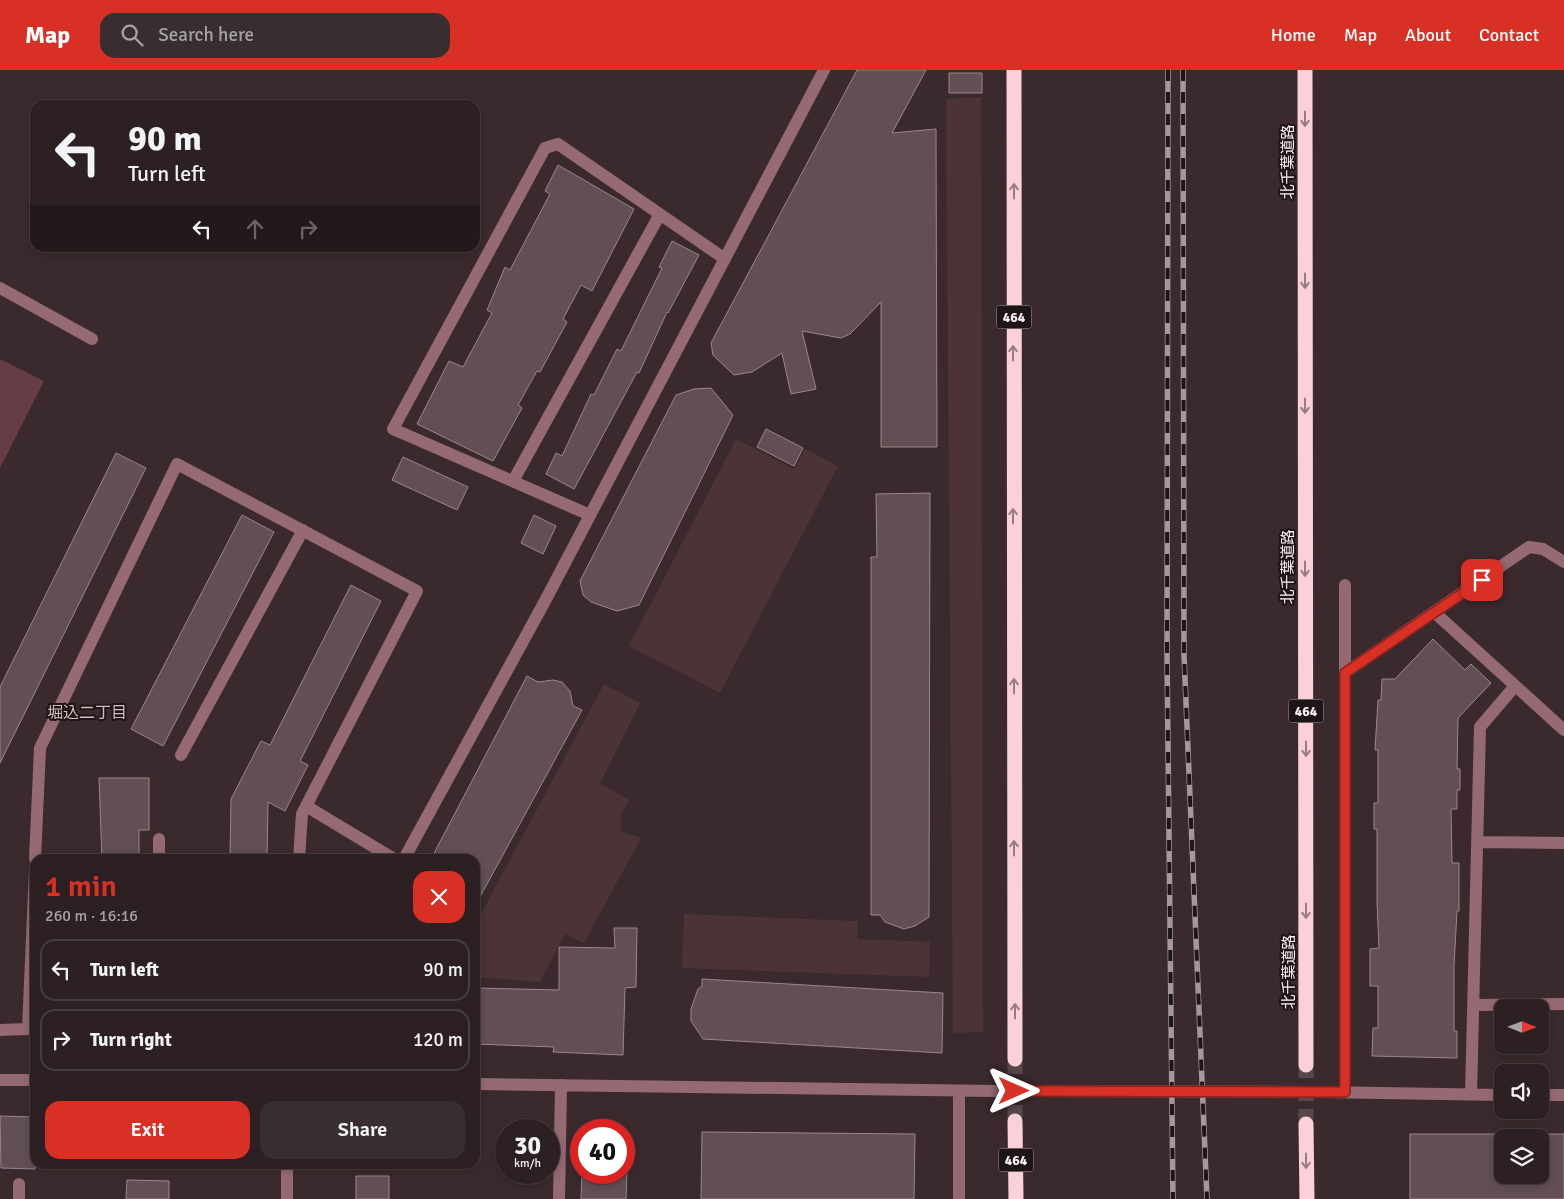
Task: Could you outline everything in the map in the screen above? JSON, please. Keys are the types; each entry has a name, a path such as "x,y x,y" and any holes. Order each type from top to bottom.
{"highway":[{"name":"464","path":"1014,70 1015,1059"},
{"name":"北千葉道路","path":"1305,70 1306,1065"},
{"name":"464","path":"1016,1121 1016,1199"},
{"path":"1306,1124 1307,1199"}],"street":[{"path":"407,854 590,515 824,70"},
{"path":"590,515 393,429 545,148 558,144 725,259"},
{"path":"513,481 660,214"},
{"path":"0,288 92,339"},
{"path":"35,854 40,748 177,464 417,591 302,814 299,854"},
{"path":"181,755 303,530"},
{"path":"1345,673 1529,547 1543,549 1564,562"},
{"path":"1345,585 1345,1092"},
{"path":"1434,612 1564,730"},
{"path":"1471,1094 1480,727 1515,686"},
{"path":"306,806 386,854"},
{"path":"159,839 159,854"},
{"path":"1478,842 1564,843"},
{"path":"1474,1005 1564,1004"},
{"path":"0,1030 30,1029"},
{"path":"0,1080 30,1080"},
{"path":"480,1084 959,1091 1345,1092 1494,1095"},
{"path":"559,1199 562,1085"},
{"path":"959,1091 959,1199"},
{"path":"1549,1095 1564,1095"},
{"path":"287,1169 287,1199"},
{"path":"19,1184 19,1199"}],"shaded area":[{"path":"981,97 983,1032 953,1033 946,99"},
{"path":"0,359 44,381 0,468"},
{"path":"736,439 794,469 805,449 838,466 720,693 629,646"},
{"path":"604,684 640,703 600,783 629,800 621,815 621,831 641,838 584,943 565,934 540,982 480,977 480,916"},
{"path":"684,914 858,921 857,939 930,942 929,977 682,968"}],"building":[{"path":"857,70 926,70 892,133 936,129 937,447 881,447 881,302 850,334 841,338 802,331 816,389 791,394 782,353 752,372 734,375 713,355 711,343"},
{"path":"949,73 982,73 982,93 949,93"},
{"path":"558,165 634,209 592,291 581,285 563,319 567,322 540,372 537,371 518,405 522,408 493,461 417,424 449,361 463,367 492,313 487,310 505,267 510,270 550,194 545,191"},
{"path":"672,241 699,255 667,312 639,373 637,372 574,489 546,474 556,453 562,456 591,394 594,395 617,349 621,351 662,268 659,267"},
{"path":"711,388 733,415 639,605 617,611 591,602 583,595 580,581 676,395 694,389"},
{"path":"766,429 803,448 794,466 757,447"},
{"path":"116,453 146,468 0,763 0,687"},
{"path":"403,457 468,487 457,510 392,480"},
{"path":"930,493 929,917 915,926 904,929 885,922 880,915 871,915 871,557 877,557 876,494"},
{"path":"242,515 274,532 163,746 131,729"},
{"path":"534,515 556,526 543,554 521,543"},
{"path":"351,585 381,601 300,761 308,765 285,811 268,802 267,854 230,854 231,799 261,741 270,745"},
{"path":"1433,639 1465,670 1471,664 1491,683 1458,718 1457,769 1460,769 1460,790 1457,790 1457,809 1451,809 1452,863 1459,863 1459,911 1457,911 1454,966 1454,1031 1457,1031 1457,1058 1372,1056 1373,1028 1378,1028 1378,986 1370,986 1370,949 1379,948 1377,829 1374,829 1374,803 1378,803 1378,750 1375,750 1378,700 1381,700 1382,679 1395,679"},
{"path":"527,676 538,682 553,680 562,682 570,691 573,706 582,710 480,897 480,854 434,854"},
{"path":"99,778 149,778 149,830 139,830 139,854 102,854"},
{"path":"614,928 637,928 636,987 625,988 623,1055 553,1052 554,1047 480,1044 480,988 559,990 559,947 615,948"},
{"path":"702,979 943,993 942,1053 703,1039 691,1021 691,1009 698,989 702,986"},
{"path":"0,1116 30,1117 30,1169 1,1168"},
{"path":"702,1132 915,1134 914,1199 701,1199"},
{"path":"1410,1134 1494,1134 1494,1184 1549,1184 1549,1134 1564,1134 1564,1199 1410,1199"},
{"path":"356,1176 389,1176 389,1199 356,1199"},
{"path":"127,1180 169,1181 169,1199 126,1199"},
{"path":"582,1184 627,1184 626,1199 581,1199"}],"tunnel":[{"path":"1015,1059 1015,1121"},
{"path":"1306,1065 1306,1124"}],"railway":[{"path":"1168,70 1167,655 1173,1199"},
{"path":"1183,70 1184,655 1207,1199"}],"district":[{"name":"堀込二丁目","path":"87,712"}],"route":[{"path":"1014,1091 1345,1092 1345,673 1482,580"}]}
